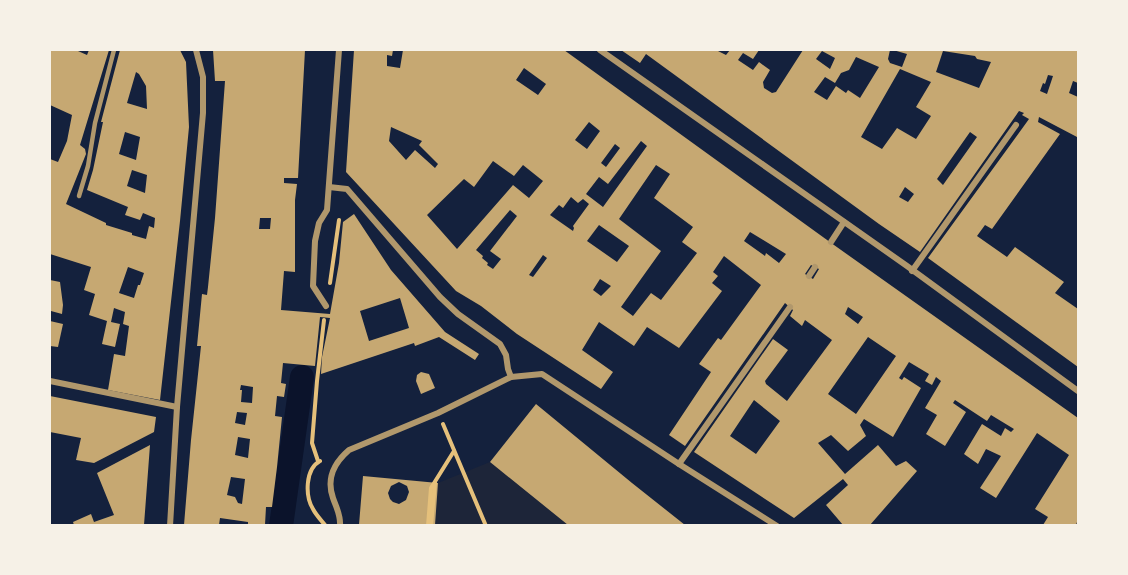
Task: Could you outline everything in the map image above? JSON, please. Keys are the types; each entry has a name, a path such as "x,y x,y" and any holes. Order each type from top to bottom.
{"street":[{"path":"170,525 177,407 203,113 203,77 196,50"},
{"path":"326,306 312,286 315,241 319,223 327,210 339,50"},
{"path":"600,50 1078,391"},
{"path":"912,271 1016,125"},
{"path":"329,187 347,189 440,297 458,314 500,344 506,355 511,377"},
{"path":"831,242 844,222"},
{"path":"809,276 815,267"},
{"path":"680,464 790,307"},
{"path":"340,525 341,518 331,490 331,477 339,459 349,450 438,412 511,377 542,374 777,525"},
{"path":"50,381 177,407"}],"lane":[{"path":"80,196 95,123 114,50"}],"path":[{"path":"324,317 312,443 318,461 313,465 309,477 308,492 312,508 325,525"},
{"path":"438,412 486,525"},
{"path":"430,525 435,482 454,450"}],"shaded area":[{"path":"490,462 568,525 434,526 438,483"}],"building":[{"path":"50,50 78,50 87,55 89,50 109,50 80,145 85,149 86,154 66,204 106,225 146,239 149,226 154,228 155,218 143,213 140,220 125,215 128,207 87,190 103,122 101,122 120,50 180,50 186,62 189,127 160,400 108,390 114,354 125,356 129,326 123,324 125,312 114,308 111,322 120,324 115,347 102,344 107,321 89,315 95,294 84,290 91,267 50,254 50,159 58,162 67,141 72,115 50,105","holes":["136,72 146,86 147,109 127,103","125,132 140,137 136,160 119,154","132,170 147,175 145,193 127,186","128,267 144,273 134,298 119,293"]},
{"path":"213,50 305,50 298,178 284,178 284,183 297,184 295,272 284,271 281,310 330,314 343,222 354,214 391,270 445,332 479,354 475,360 439,337 321,374 330,318 320,317 315,366 283,363 281,383 286,384 284,397 277,396 275,416 282,417 277,467 272,507 266,507 265,525 248,525 248,522 220,518 219,525 184,525 201,346 197,346 202,294 207,295 208,287 225,81 215,81","holes":["260,218 271,218 270,229 259,229","400,298 409,328 369,341 360,311","241,385 253,387 252,403 241,402 242,390 240,390","237,412 247,413 245,425 235,423","238,437 250,439 248,458 235,455","231,477 245,479 242,504 238,503 235,497 227,495"]},
{"path":"354,50 393,50 392,56 387,55 387,66 400,68 403,50 564,50 1078,418 1078,519 1076,525 1043,525 1048,517 1035,509 1069,455 1037,433 996,498 980,488 1001,456 986,449 978,464 964,454 982,424 1001,436 1005,428 1011,432 1014,429 991,415 987,421 955,400 953,403 966,412 945,446 926,434 937,415 925,408 941,381 936,377 932,385 925,381 929,374 909,362 899,378 902,380 904,377 921,388 893,437 864,419 860,425 866,436 848,451 831,435 818,443 845,474 878,445 896,466 906,461 917,471 870,525 843,525 826,505 848,485 843,479 794,518 694,452 773,339 788,350 765,381 787,401 832,340 805,320 802,326 790,316 793,310 785,303 685,446 669,435 711,372 699,364 718,338 721,340 761,285 724,256 713,272 718,276 712,283 722,291 679,348 647,327 634,346 599,322 582,350 613,372 601,389 456,291 346,172","holes":["524,68 546,84 538,95 516,80","589,122 600,131 587,149 575,140","391,127 422,141 419,145 438,164 435,168 415,150 406,160 389,141","641,141 647,146 603,207 586,194 599,177 608,184","615,144 620,148 606,167 601,163","493,161 514,176 523,165 543,181 529,198 513,185 457,249 427,215 464,179 474,187","656,165 670,174 654,198 693,227 682,242 697,253 661,300 651,293 633,316 621,307 661,251 619,219","571,197 578,203 583,199 589,204 573,226 573,231 550,215 559,205 563,208","510,210 517,216 490,251 501,259 493,269 482,258 483,256 476,250","599,225 629,246 617,262 587,241","750,232 786,254 779,263 766,253 765,256 744,241","543,255 547,258 533,277 529,275","811,265 819,269 813,279 805,274","600,279 611,286 601,296 593,290","848,307 863,317 858,324 845,314","868,337 896,356 856,414 828,394","754,400 780,421 756,454 730,436"]},
{"path":"621,50 716,50 726,55 730,50 759,50 753,59 743,53 738,60 753,70 759,62 770,70 763,82 764,88 772,93 776,92 803,50 890,50 888,59 890,63 902,67 907,54 893,50 1078,50 1078,83 1073,81 1069,93 1078,97 1077,137 1039,117 1038,122 1060,134 992,229 985,225 977,236 1007,257 1015,247 1064,282 1055,293 1078,309 1078,367 928,258 1029,119 1022,115 1024,113 1019,111 920,252 646,54 640,63","holes":["822,51 835,58 830,69 816,59","943,51 975,56 977,59 991,62 979,88 936,72","856,57 879,67 860,98 836,86 827,100 814,92 825,77 835,83 841,73 849,70","900,69 931,82 916,107 931,116 916,139 897,128 882,149 861,137","1048,75 1053,76 1047,94 1040,91 1043,83 1045,84","970,132 977,137 943,185 937,179","905,187 914,194 908,202 899,197"]},
{"path":"50,280 60,282 62,314 51,311 50,315"},
{"path":"50,321 63,324 58,347 50,346"},
{"path":"421,372 429,374 435,388 421,394 416,381 417,375"},
{"path":"50,396 156,417 154,432 94,463 76,460 81,438 50,432"},
{"path":"536,404 685,525 568,525 490,462"},
{"path":"150,445 144,525 74,525 73,522 91,514 94,522 114,515 97,473"},
{"path":"363,476 438,483 435,525 359,525","holes":["399,482 407,486 409,492 406,500 399,504 390,499 388,493 391,486"]}],"waterway":[{"path":"281,526 302,377"}]}
